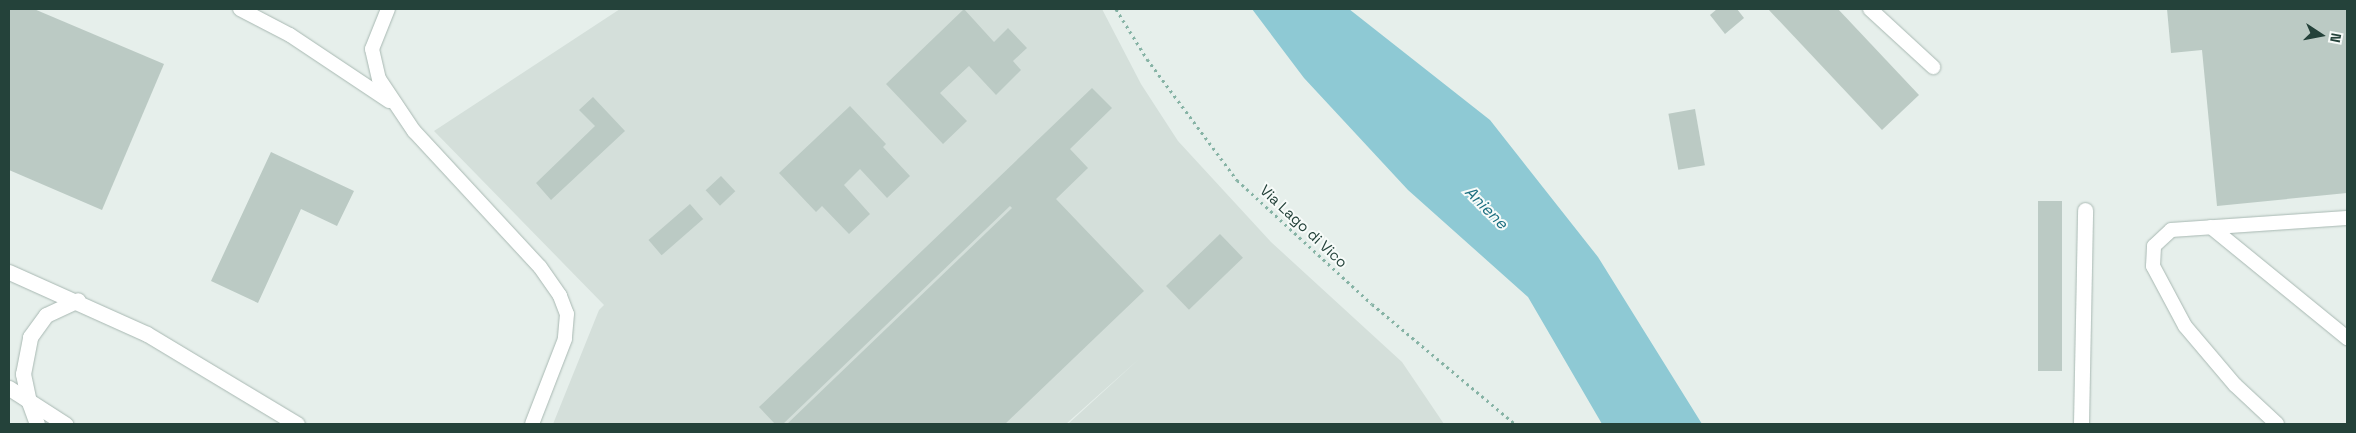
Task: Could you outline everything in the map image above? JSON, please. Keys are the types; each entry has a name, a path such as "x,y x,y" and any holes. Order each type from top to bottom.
{"main road":[{"path":"2081,424 2085,210"},
{"path":"9,272 78,300 176,349 297,424"},
{"path":"37,424 29,402 23,374 30,337 41,318 51,311 78,300"},
{"path":"9,388 65,424"}],"lane":[{"path":"240,9 290,35 394,104"},
{"path":"388,9 378,29 372,56 378,79 394,104 429,150 540,267 564,305 567,320 565,339 532,424"},
{"path":"1870,9 1933,67"},
{"path":"2277,424 2204,351 2181,320 2153,266 2154,246 2165,233 2211,227 2347,218"},
{"path":"2211,227 2347,338"}],"path":[{"name":"Via Lago di Vico","path":"1116,9 1147,58 1237,180 1372,304 1515,424"}],"shaded area":[{"path":"620,9 1102,9 1141,84 1178,141 1271,242 1402,362 1444,424 1068,424 1139,359 1066,424 553,424 599,310 604,305 434,131"}],"water":[{"name":"Aniene","path":"1252,9 1349,9 1490,120 1598,257 1702,424 1602,424 1528,297 1408,190 1304,78"}],"building":[{"path":"9,9 34,9 164,64 102,210 9,170"},
{"path":"964,9 994,42 1008,28 1027,48 1013,61 1021,70 996,95 969,66 940,93 967,121 943,144 886,84"},
{"path":"1717,9 1737,9 1744,18 1725,34 1710,15"},
{"path":"1768,9 1838,9 1919,95 1882,130"},
{"path":"2167,9 2347,9 2347,193 2217,206 2202,50 2171,53"},
{"path":"1092,88 1112,108 1070,149 1088,168 1056,199 1144,291 1005,424 787,424 1012,208 1010,206 783,424 775,424 759,407"},
{"path":"593,97 625,131 551,200 536,183 595,126 579,110"},
{"path":"850,106 886,144 883,147 910,176 887,198 860,169 844,185 870,214 849,234 822,206 816,212 779,173"},
{"path":"1695,109 1705,165 1678,170 1668,114"},
{"path":"271,152 354,191 337,226 301,209 258,303 211,281"},
{"path":"721,176 735,191 720,206 706,190"},
{"path":"2038,201 2062,201 2062,371 2038,371"},
{"path":"690,204 703,219 662,255 648,240"},
{"path":"1220,234 1243,258 1189,310 1166,286"}]}
